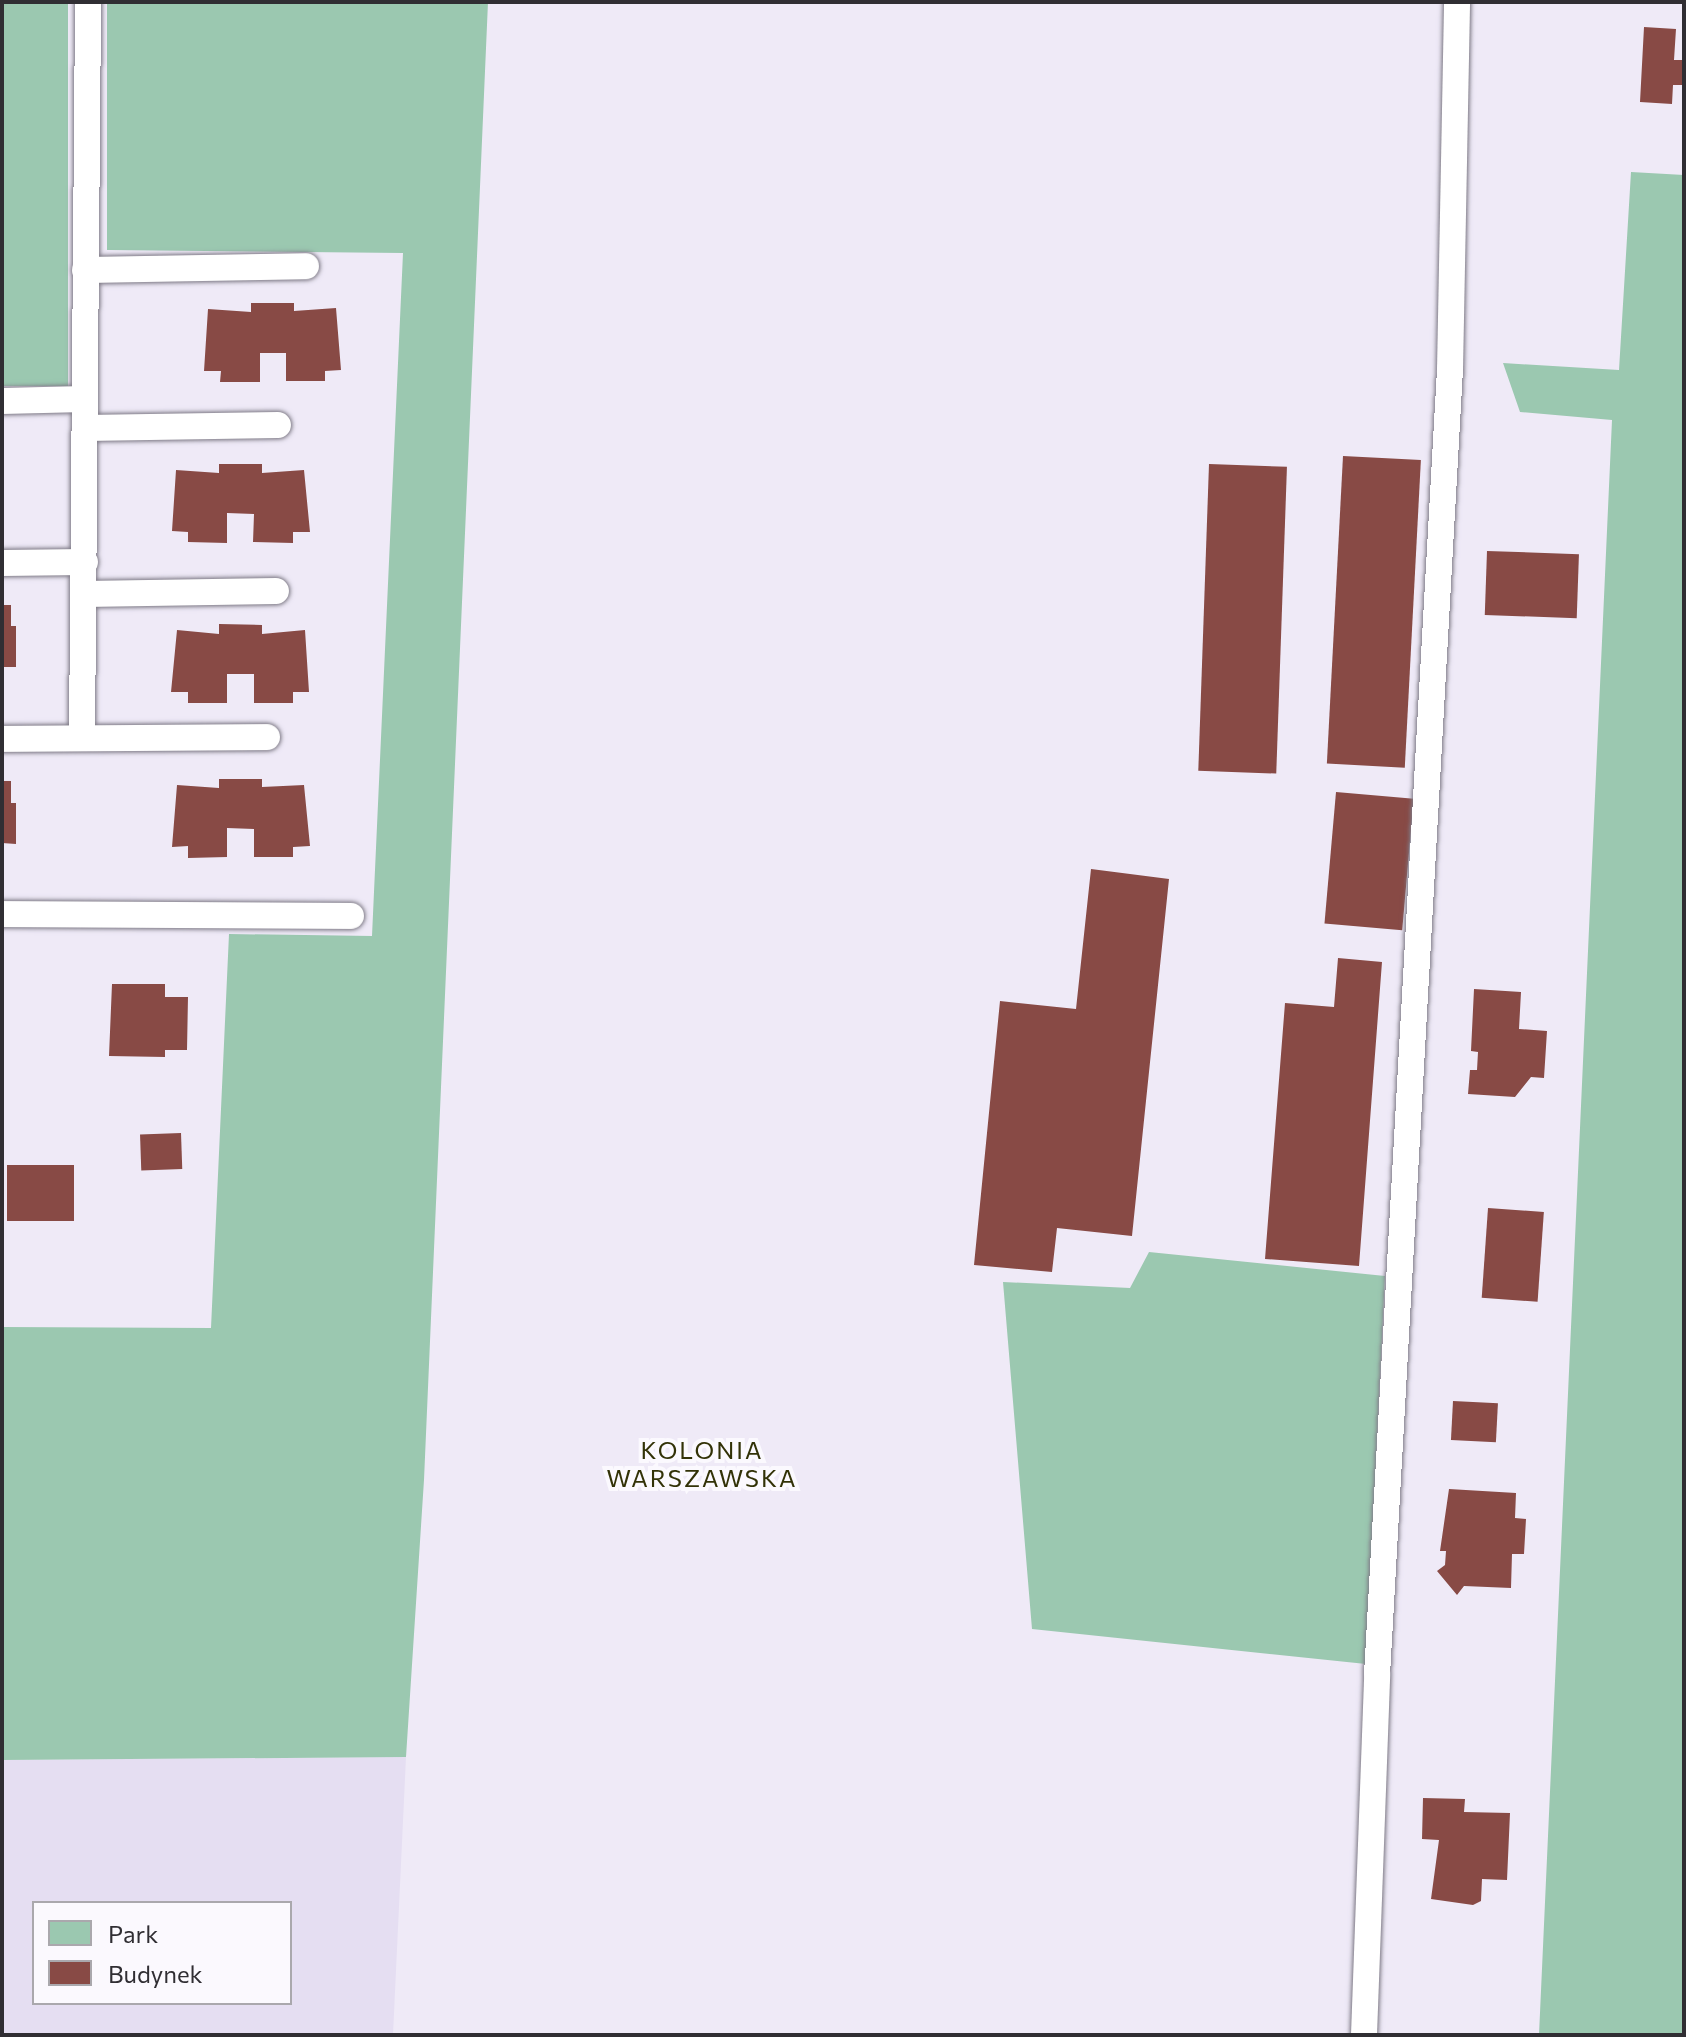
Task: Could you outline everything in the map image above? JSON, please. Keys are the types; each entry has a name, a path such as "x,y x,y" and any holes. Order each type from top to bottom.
{"lane":[{"path":"82,738 88,2"},
{"path":"1364,2035 1377,1659 1450,370 1457,2"},
{"path":"85,270 306,266"},
{"path":"2,401 85,399"},
{"path":"85,428 278,425"},
{"path":"2,563 85,562"},
{"path":"84,594 276,591"},
{"path":"2,739 267,737"},
{"path":"2,914 351,916"}],"shaded area":[{"path":"406,1757 393,2035 2,2035 2,1760"}],"green space":[{"path":"2,2 68,2 68,386 2,386"},
{"path":"107,2 488,2 424,1480 406,1757 2,1760 2,1327 211,1328 229,934 372,936 403,253 107,250"},
{"path":"1631,172 1684,175 1684,2035 1539,2035 1612,420 1520,412 1503,363 1619,370"},
{"path":"1149,1252 1385,1276 1366,1664 1032,1629 1003,1282 1130,1288"}],"building":[{"path":"1644,27 1676,29 1674,60 1684,60 1684,85 1673,85 1672,104 1640,102"},
{"path":"251,303 294,303 294,311 336,308 341,370 325,371 325,381 286,381 286,353 260,353 260,382 220,382 221,371 204,371 208,309 251,312"},
{"path":"1343,456 1421,460 1405,768 1327,764"},
{"path":"219,464 262,464 262,473 304,470 310,532 293,532 293,543 253,542 254,514 227,513 227,543 188,542 188,532 172,531 176,470 219,473"},
{"path":"1209,464 1287,467 1276,774 1198,771"},
{"path":"1487,551 1579,554 1577,618 1485,615"},
{"path":"2,605 11,605 11,626 16,626 16,667 2,667"},
{"path":"219,624 262,625 262,634 305,630 309,692 293,692 293,703 254,703 254,674 227,674 227,703 188,703 188,692 171,692 177,630 219,634"},
{"path":"219,779 262,779 262,787 304,785 310,846 293,847 293,857 254,857 254,829 227,828 227,857 188,858 188,846 172,847 177,785 219,788"},
{"path":"2,781 11,781 11,803 16,803 16,844 2,843"},
{"path":"1336,792 1414,799 1402,930 1324,923"},
{"path":"1091,869 1169,879 1132,1236 1057,1228 1052,1272 974,1265 1000,1001 1076,1009"},
{"path":"1338,958 1382,962 1359,1266 1265,1259 1285,1003 1334,1007"},
{"path":"112,984 165,984 165,997 188,997 187,1050 165,1050 165,1057 109,1056"},
{"path":"1474,989 1521,992 1519,1029 1547,1031 1544,1078 1531,1077 1515,1097 1468,1094 1470,1070 1477,1070 1478,1052 1471,1051"},
{"path":"181,1133 182,1169 141,1170 140,1134"},
{"path":"7,1165 74,1165 74,1221 7,1221"},
{"path":"1488,1208 1544,1212 1538,1302 1482,1298"},
{"path":"1453,1401 1498,1403 1496,1442 1451,1440"},
{"path":"1449,1489 1516,1493 1515,1518 1526,1519 1524,1554 1512,1554 1511,1588 1464,1586 1457,1595 1437,1571 1445,1565 1446,1551 1440,1551"},
{"path":"1423,1798 1465,1799 1464,1812 1510,1813 1507,1880 1482,1879 1481,1901 1473,1905 1431,1899 1439,1840 1422,1839"}],"district":[{"name":"KOLONIA WARSZAWSKA","path":"702,1464"}]}
